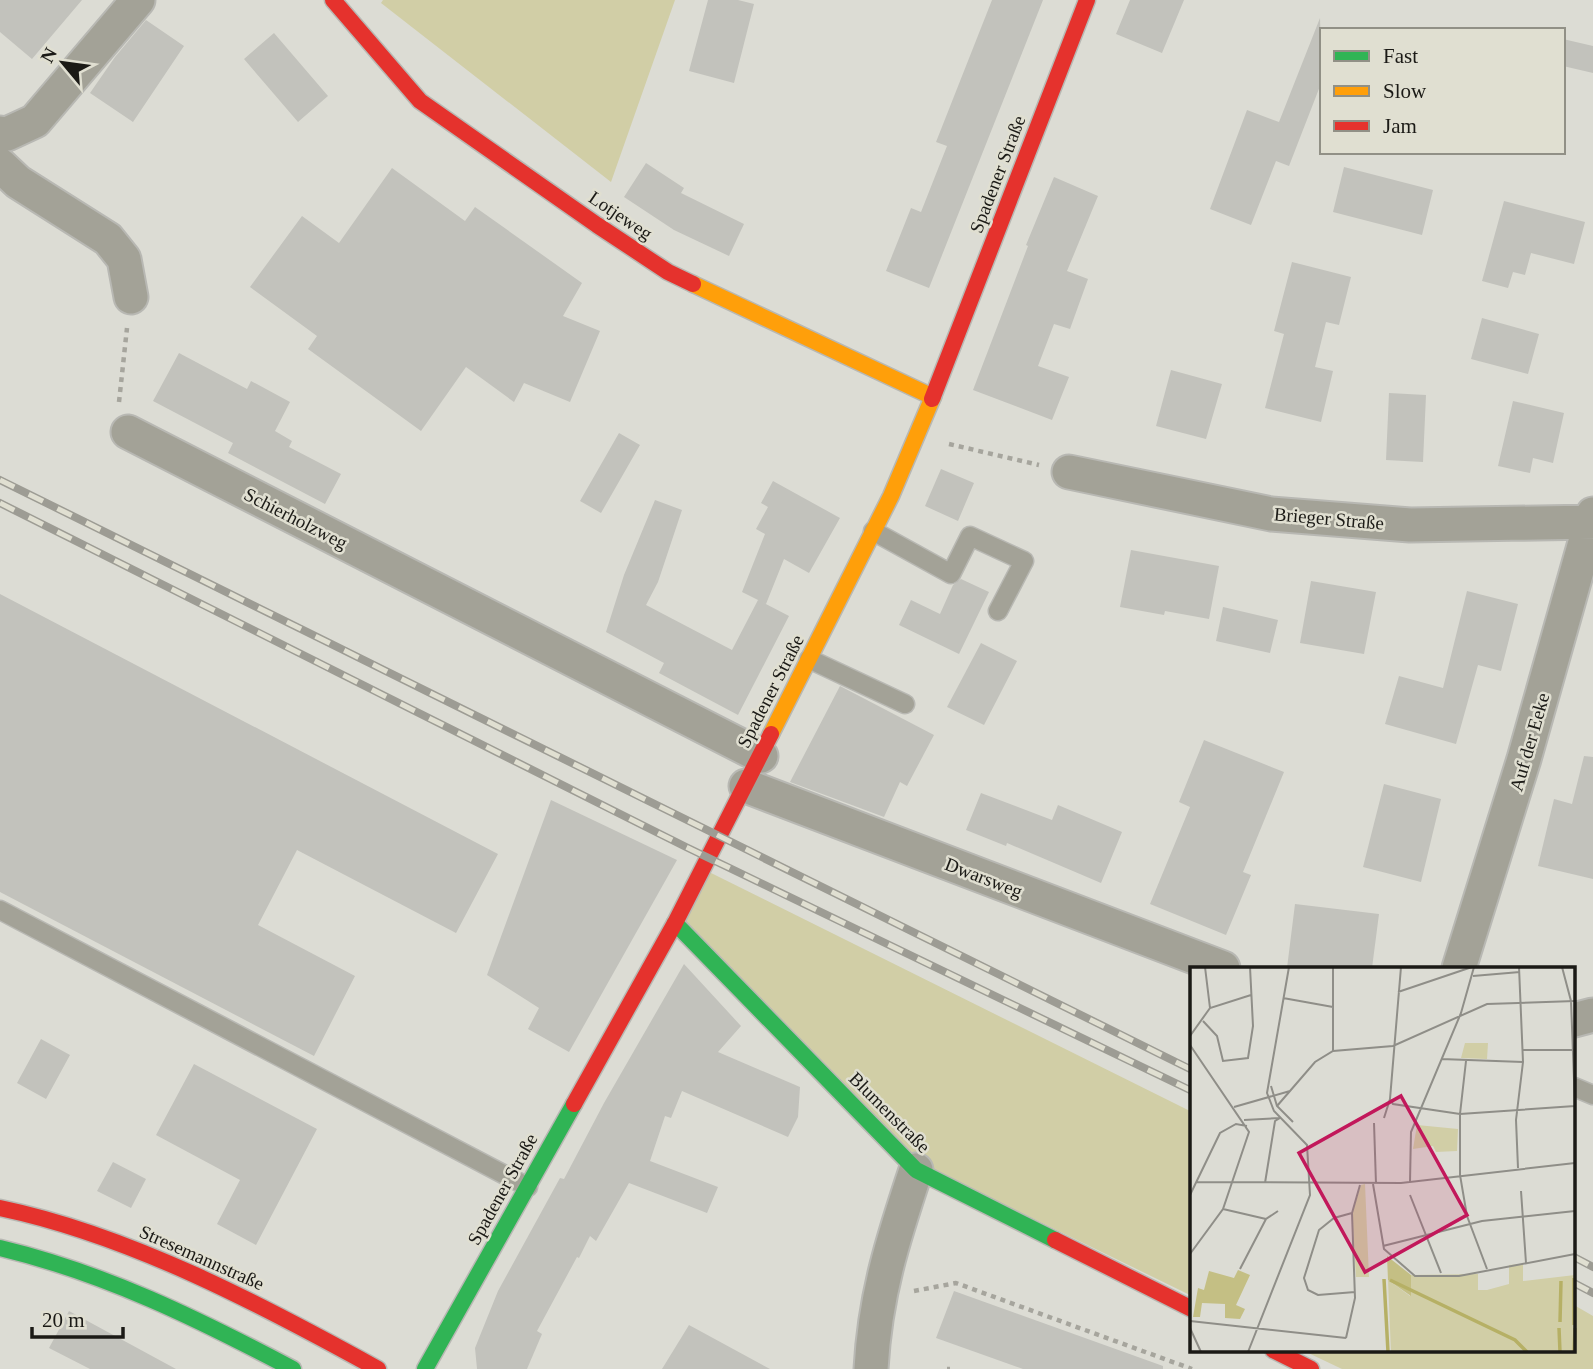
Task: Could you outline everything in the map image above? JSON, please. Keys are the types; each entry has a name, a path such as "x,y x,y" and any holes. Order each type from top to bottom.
{"street":[{"path":"0,133 7,134 35,121 138,0"},
{"name":"Lotjeweg","path":"333,0 420,101 607,232 668,272 933,397"},
{"name":"Spadener Straße","path":"425,1369 675,923 873,531 933,397 1087,0"},
{"path":"0,165 18,182 108,239 124,259 131,297"},
{"name":"Schierholzweg","path":"128,432 761,756"},
{"name":"Brieger Straße","path":"1069,472 1271,514 1410,525 1592,519"},
{"name":"Auf der Eeke","path":"1459,967 1524,759 1592,519"},
{"name":"Dwarsweg","path":"746,786 1220,967"},
{"name":"Blumenstraße","path":"675,923 916,1170 1190,1308"},
{"path":"1576,1019 1593,1015"},
{"path":"871,1369 879,1298 888,1252 916,1170"},
{"name":"Stresemannstraße","path":"0,1208 37,1215 109,1239 197,1276 267,1308 378,1369"},
{"path":"0,1248 37,1255 183,1312 293,1369"},
{"path":"1277,1352 1311,1369"}],"lane":[{"path":"873,531 951,574 971,536 1024,561 998,611"},
{"path":"809,659 905,704"},
{"path":"0,910 527,1187"},
{"path":"1576,1088 1593,1095"}],"path":[{"path":"128,432 117,414 131,297"},
{"path":"917,436 1069,472"},
{"path":"879,1298 956,1283 1192,1369"}],"shaded area":[{"path":"383,0 675,0 611,182 381,3"},
{"path":"703,869 1190,1111 1190,1295 921,1164 678,918"},
{"path":"1576,1306 1593,1316 1593,1369 1342,1369 1306,1352 1576,1352"}],"building":[{"path":"0,0 82,0 32,59 0,32"},
{"path":"708,0 738,0 754,4 734,83 689,71"},
{"path":"992,0 1043,0 929,288 886,271 911,208 921,212 947,146 936,142"},
{"path":"1130,0 1184,0 1162,53 1116,34"},
{"path":"1320,18 1320,86 1289,166 1276,161 1251,225 1210,209 1247,110 1279,122"},
{"path":"146,20 184,46 133,122 90,93"},
{"path":"274,33 328,96 298,122 244,59"},
{"path":"1565,39 1593,46 1593,73 1565,66"},
{"path":"646,163 684,188 681,193 744,224 729,256 674,230 624,197"},
{"path":"1344,167 1433,190 1422,235 1333,212"},
{"path":"392,168 465,221 475,207 582,283 563,316 600,331 570,402 524,383 514,402 466,367 421,431 308,349 317,336 250,287 302,216 339,243"},
{"path":"1054,177 1098,196 1067,271 1088,279 1070,329 1054,324 1038,366 1069,377 1052,420 973,390"},
{"path":"1504,201 1585,222 1574,264 1531,253 1525,275 1513,272 1508,288 1482,281"},
{"path":"1292,262 1351,277 1339,325 1326,322 1315,367 1333,371 1321,422 1265,408 1284,334 1274,331"},
{"path":"1482,318 1539,334 1528,374 1471,359"},
{"path":"179,353 247,389 251,381 290,402 275,431 292,441 289,447 341,474 325,504 228,453 233,443 153,401"},
{"path":"1171,370 1222,384 1206,439 1156,426"},
{"path":"1389,393 1426,395 1423,462 1386,460"},
{"path":"1513,401 1564,413 1553,463 1533,458 1530,473 1498,466"},
{"path":"619,433 640,445 601,513 580,501"},
{"path":"941,469 974,483 958,521 925,506"},
{"path":"773,481 840,518 809,573 784,559 766,604 742,592 765,534 756,529 768,507 761,503"},
{"path":"655,500 682,510 658,582 646,605 732,650 758,600 789,616 738,715 659,673 664,663 606,632 624,575"},
{"path":"1131,550 1219,566 1209,619 1120,607"},
{"path":"961,579 989,592 959,654 899,625 911,600 940,614 953,585"},
{"path":"1311,581 1376,592 1364,654 1300,643"},
{"path":"1467,591 1518,604 1501,671 1478,665 1456,744 1385,724 1399,676 1443,688"},
{"path":"0,594 498,854 456,933 297,850 258,925 355,976 314,1056 0,892"},
{"path":"1223,607 1278,620 1270,653 1216,641"},
{"path":"981,643 1017,661 984,725 947,707"},
{"path":"840,686 934,735 907,786 900,782 884,817 790,782"},
{"path":"1204,740 1284,772 1243,872 1251,875 1226,935 1150,904 1190,807 1179,802"},
{"path":"1584,756 1593,757 1593,879 1538,866 1554,799 1572,804"},
{"path":"1384,784 1441,799 1421,882 1363,867"},
{"path":"981,793 1052,820 1058,805 1122,832 1101,883 1007,843 1006,846 966,830"},
{"path":"551,800 677,860 569,1052 528,1029 539,1008 487,975"},
{"path":"1295,904 1379,914 1372,967 1287,967"},
{"path":"684,964 741,1026 718,1052 800,1087 798,1117 788,1137 682,1091 671,1118 665,1116 650,1161 718,1187 707,1213 629,1183 596,1241 590,1236 579,1258 577,1257 537,1331 542,1334 527,1369 477,1369 475,1348 498,1291"},
{"path":"41,1039 70,1055 46,1099 17,1083"},
{"path":"194,1064 317,1129 256,1245 217,1224 240,1180 156,1135"},
{"path":"113,1162 146,1179 131,1208 97,1191"},
{"path":"954,1291 1163,1366 1163,1369 1023,1369 936,1338"},
{"path":"69,1311 176,1369 90,1369 49,1348"},
{"path":"689,1325 770,1369 662,1369"}],"railway":[{"path":"0,480 1190,1069"},
{"path":"0,503 686,847 1190,1090"},
{"path":"1576,1258 1593,1267"},
{"path":"1576,1284 1593,1293"}],"traffic: fast":[{"path":"675,923 916,1170 1055,1240"},
{"path":"425,1369 574,1104"},
{"path":"0,1248 39,1258 114,1284 293,1369"}],"traffic: slow":[{"path":"693,284 933,397"},
{"path":"771,734 891,496 932,399"}],"traffic: jam":[{"path":"333,0 420,101 597,225 668,272 693,284"},
{"path":"932,399 1087,0"},
{"path":"574,1104 675,923 771,734"},
{"path":"0,1208 49,1220 146,1254 242,1297 378,1369"},
{"path":"1055,1240 1190,1308"},
{"path":"1277,1352 1311,1369"}]}
